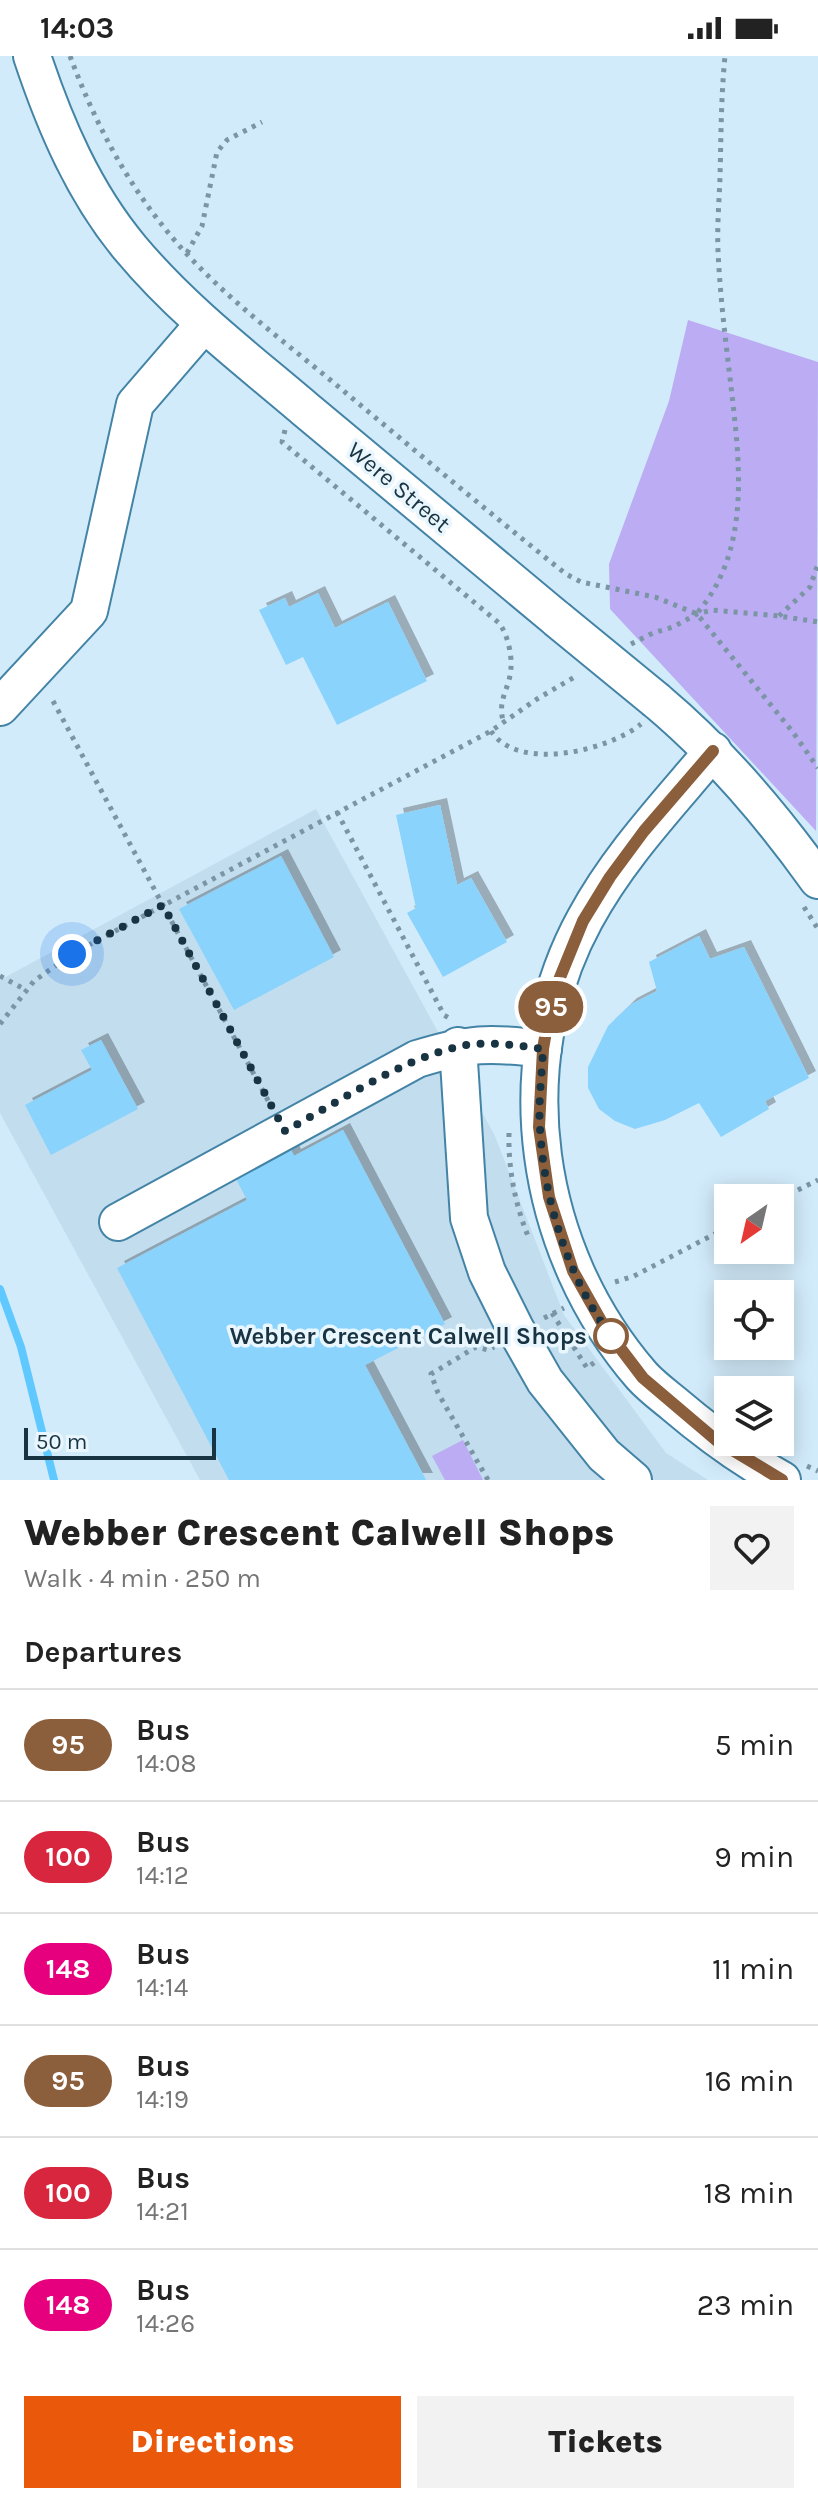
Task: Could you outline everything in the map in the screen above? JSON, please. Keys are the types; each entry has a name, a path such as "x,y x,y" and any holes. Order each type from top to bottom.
{"street":[{"name":"Were Street","path":"32,56 49,109 66,146 107,216 131,249 185,309 557,619 654,713 713,751 780,827 818,880"},
{"path":"0,707 89,611 135,404 204,324"},
{"path":"713,751 644,831 583,921 552,997 543,1049 539,1127 549,1197 573,1271 599,1317 643,1378 716,1440 782,1480"},
{"path":"118,1222 417,1059 456,1034 543,1049"},
{"path":"456,1034 469,1218 487,1272 517,1334 545,1381 604,1455 633,1480"}],"path":[{"path":"70,56 88,106 132,185 187,253 259,319 466,495 566,574 581,582 655,597 697,614 792,731 818,768"},
{"path":"697,614 712,596 724,569 735,533 739,502 737,440 718,248 725,56"},
{"path":"187,253 202,226 217,152 227,140 262,122"},
{"path":"779,616 810,587 818,564"},
{"path":"697,614 712,610 818,622"},
{"path":"0,1024 34,981 72,954 491,731 537,699"},
{"path":"53,701 285,1131"},
{"path":"491,731 497,741 511,749 560,753 607,744 629,734 654,713"},
{"path":"337,812 456,1034"},
{"path":"0,976 26,990"},
{"path":"794,1192 818,1180"},
{"path":"605,1285 634,1276 714,1234"},
{"path":"488,1480 438,1393 431,1374 476,1347 488,1350 552,1313 587,1368 599,1359"}],"shaded area":[{"path":"688,320 818,362 816,831 610,609 609,564 669,401"},
{"path":"316,809 495,1136 564,1315 666,1453 708,1480 200,1480 0,1113 0,980"},
{"path":"463,1440 483,1480 445,1480 432,1456"}],"building":[{"path":"318,593 335,628 388,602 427,681 337,725 303,657 286,665 259,610 285,598 289,607"},
{"path":"440,805 457,885 471,878 507,942 443,977 407,913 416,908 396,815"},
{"path":"281,856 334,957 234,1010 179,909"},
{"path":"699,936 710,959 744,947 809,1078 765,1101 769,1109 721,1137 699,1103 665,1120 635,1129 615,1121 599,1109 588,1088 588,1067 608,1026 630,1005 657,991 649,962"},
{"path":"101,1040 138,1109 51,1155 25,1105 92,1070 81,1050"},
{"path":"343,1130 445,1324 365,1365 426,1480 229,1480 117,1268 247,1200 235,1177 290,1148 294,1156"}],"waterway":[{"path":"0,1289 21,1347 54,1480"}],"bus line":[{"name":"95","path":"713,751 644,831 583,921 552,997 543,1049 539,1127 549,1197 573,1271 605,1328 643,1378 716,1440 782,1480"}],"place":[{"name":"Webber Crescent Calwell Shops","path":"611,1336"}],"route":[{"path":"72,954 163,905 285,1131 417,1059 458,1046 497,1043 543,1049 539,1127 549,1197 573,1271 613,1339 611,1336"}]}
